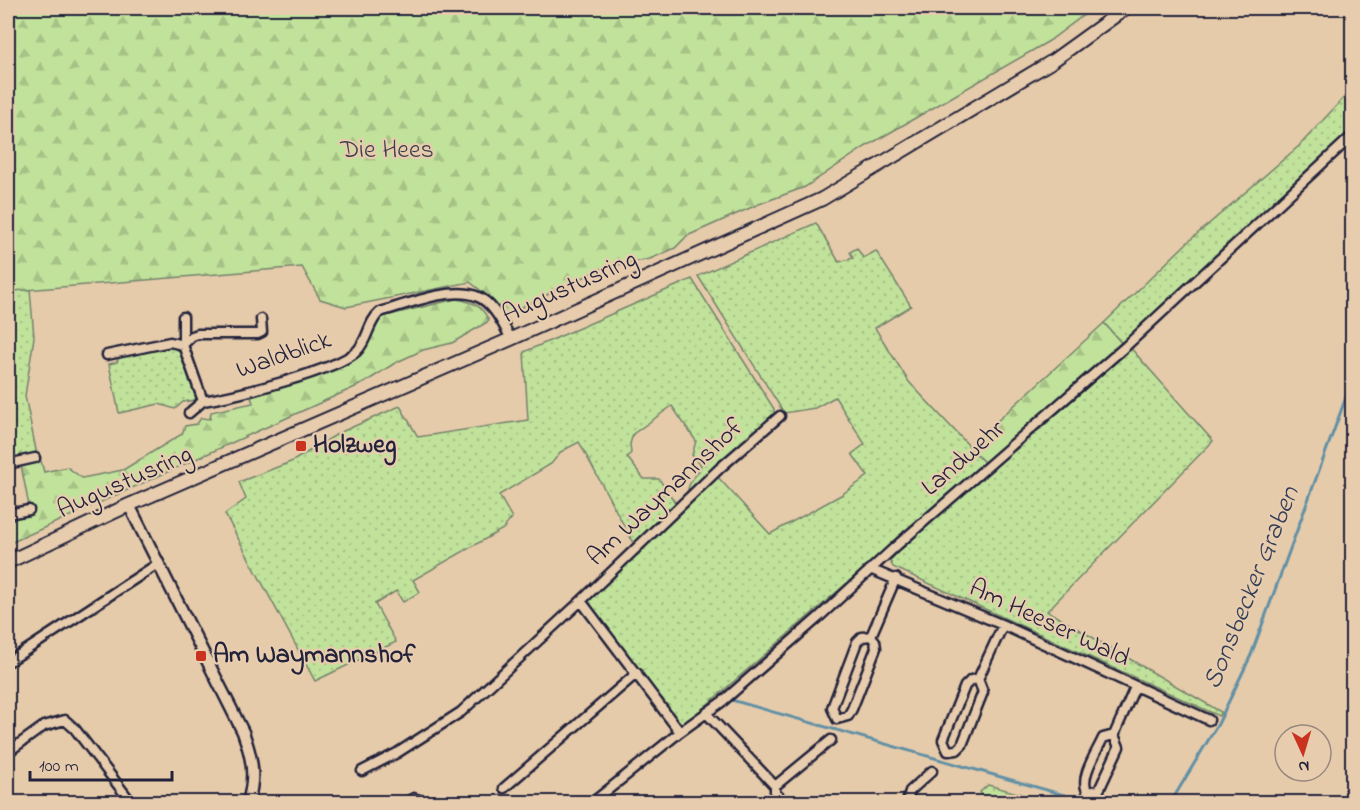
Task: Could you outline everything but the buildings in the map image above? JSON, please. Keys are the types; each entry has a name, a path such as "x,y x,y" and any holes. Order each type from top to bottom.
{"main road":[{"name":"Augustusring","path":"8,562 129,505 511,339 822,199 1051,62 1126,8"}],"street":[{"name":"Landwehr","path":"592,802 680,732 707,714 1126,346 1353,136"},
{"name":"Waldblick","path":"189,413 203,401 272,386 339,361 356,352 373,318 380,312 457,292 477,296 489,304 511,339"},
{"path":"183,317 183,345 203,401"},
{"name":"Waldblick","path":"107,355 170,342 183,345 192,336 198,334 258,334 262,332 261,320"},
{"name":"Am Waymannshof","path":"362,771 397,753 461,712 581,602 720,468 780,416"},
{"path":"8,464 35,458"},
{"path":"129,505 243,732 251,753 254,776 248,802"},
{"path":"8,514 29,510"},
{"path":"8,662 159,563"},
{"name":"Am Heeser Wald","path":"870,569 1003,625 1209,720"},
{"path":"871,636 857,642 832,708 837,719 848,716 852,709 876,648 871,636 896,578"},
{"name":"Am Waymannshof","path":"581,602 680,732"},
{"path":"978,679 983,692 962,745 957,750 948,751 943,740 967,683 978,679 1003,625"},
{"path":"504,789 637,674"},
{"path":"1083,802 1088,792 1101,788 1109,773 1119,747 1114,735 1135,687"},
{"path":"707,714 775,786 775,793 785,802"},
{"path":"8,752 44,726 65,720 75,729 131,802"},
{"path":"1088,792 1085,787 1085,778 1103,738 1114,735"},
{"path":"775,786 831,740"},
{"path":"907,802 911,790 932,771"},
{"path":"407,802 414,798 425,802"}],"green space":[{"name":"Die Hees","path":"8,8 1093,8 1049,41 865,147 805,187 759,204 687,236 675,248 650,259 605,267 503,316 489,297 470,282 346,307 320,299 302,267 14,291 10,278 8,278"},
{"path":"1352,89 1352,132 1123,345 1104,323 1189,241 1299,146"},
{"path":"816,223 839,262 853,258 850,252 857,248 863,258 876,251 911,306 875,328 909,382 985,463 686,723 679,722 588,605 587,600 716,475 770,534 841,495 868,476 852,454 865,444 835,397 815,408 784,413 698,276"},
{"path":"692,279 774,409 773,418 694,489 688,489 701,465 692,455 696,441 672,406 633,434 630,444 631,453 627,457 644,479 659,479 677,505 635,546 579,442 562,451 551,464 499,495 512,518 503,529 413,580 420,592 403,602 396,591 375,604 396,642 315,681 225,514 246,499 239,482 293,461 339,433 400,406 418,437 528,420 524,352"},
{"path":"8,283 11,283 14,291 30,289 34,337 25,396 37,455 17,460 11,458 8,451"},
{"path":"456,299 476,305 489,321 452,343 423,350 395,363 364,383 8,544 8,518 29,506 21,465 41,461 44,472 67,467 82,478 123,470 182,434 185,426 197,424 201,418 210,419 211,412 253,403 251,397 312,378 344,365 364,350 381,317"},
{"path":"1104,323 1123,345 985,463 969,447"},
{"path":"170,346 182,352 197,397 195,400 183,402 175,409 159,404 119,413 109,364 117,362 119,357"},
{"path":"1129,346 1213,441 1047,611 1221,712 1219,716 893,567 890,561 918,530"},
{"path":"988,785 1021,794 1011,802 988,802 980,792"}],"waterway":[{"name":"Sonsbecker Graben","path":"1171,802 1218,724 1251,655 1352,381"},
{"name":"Sonsbecker Graben","path":"728,699 1078,799"}],"place":[{"name":"Holzweg","path":"301,446"},
{"name":"Am Waymannshof","path":"201,656"}]}
